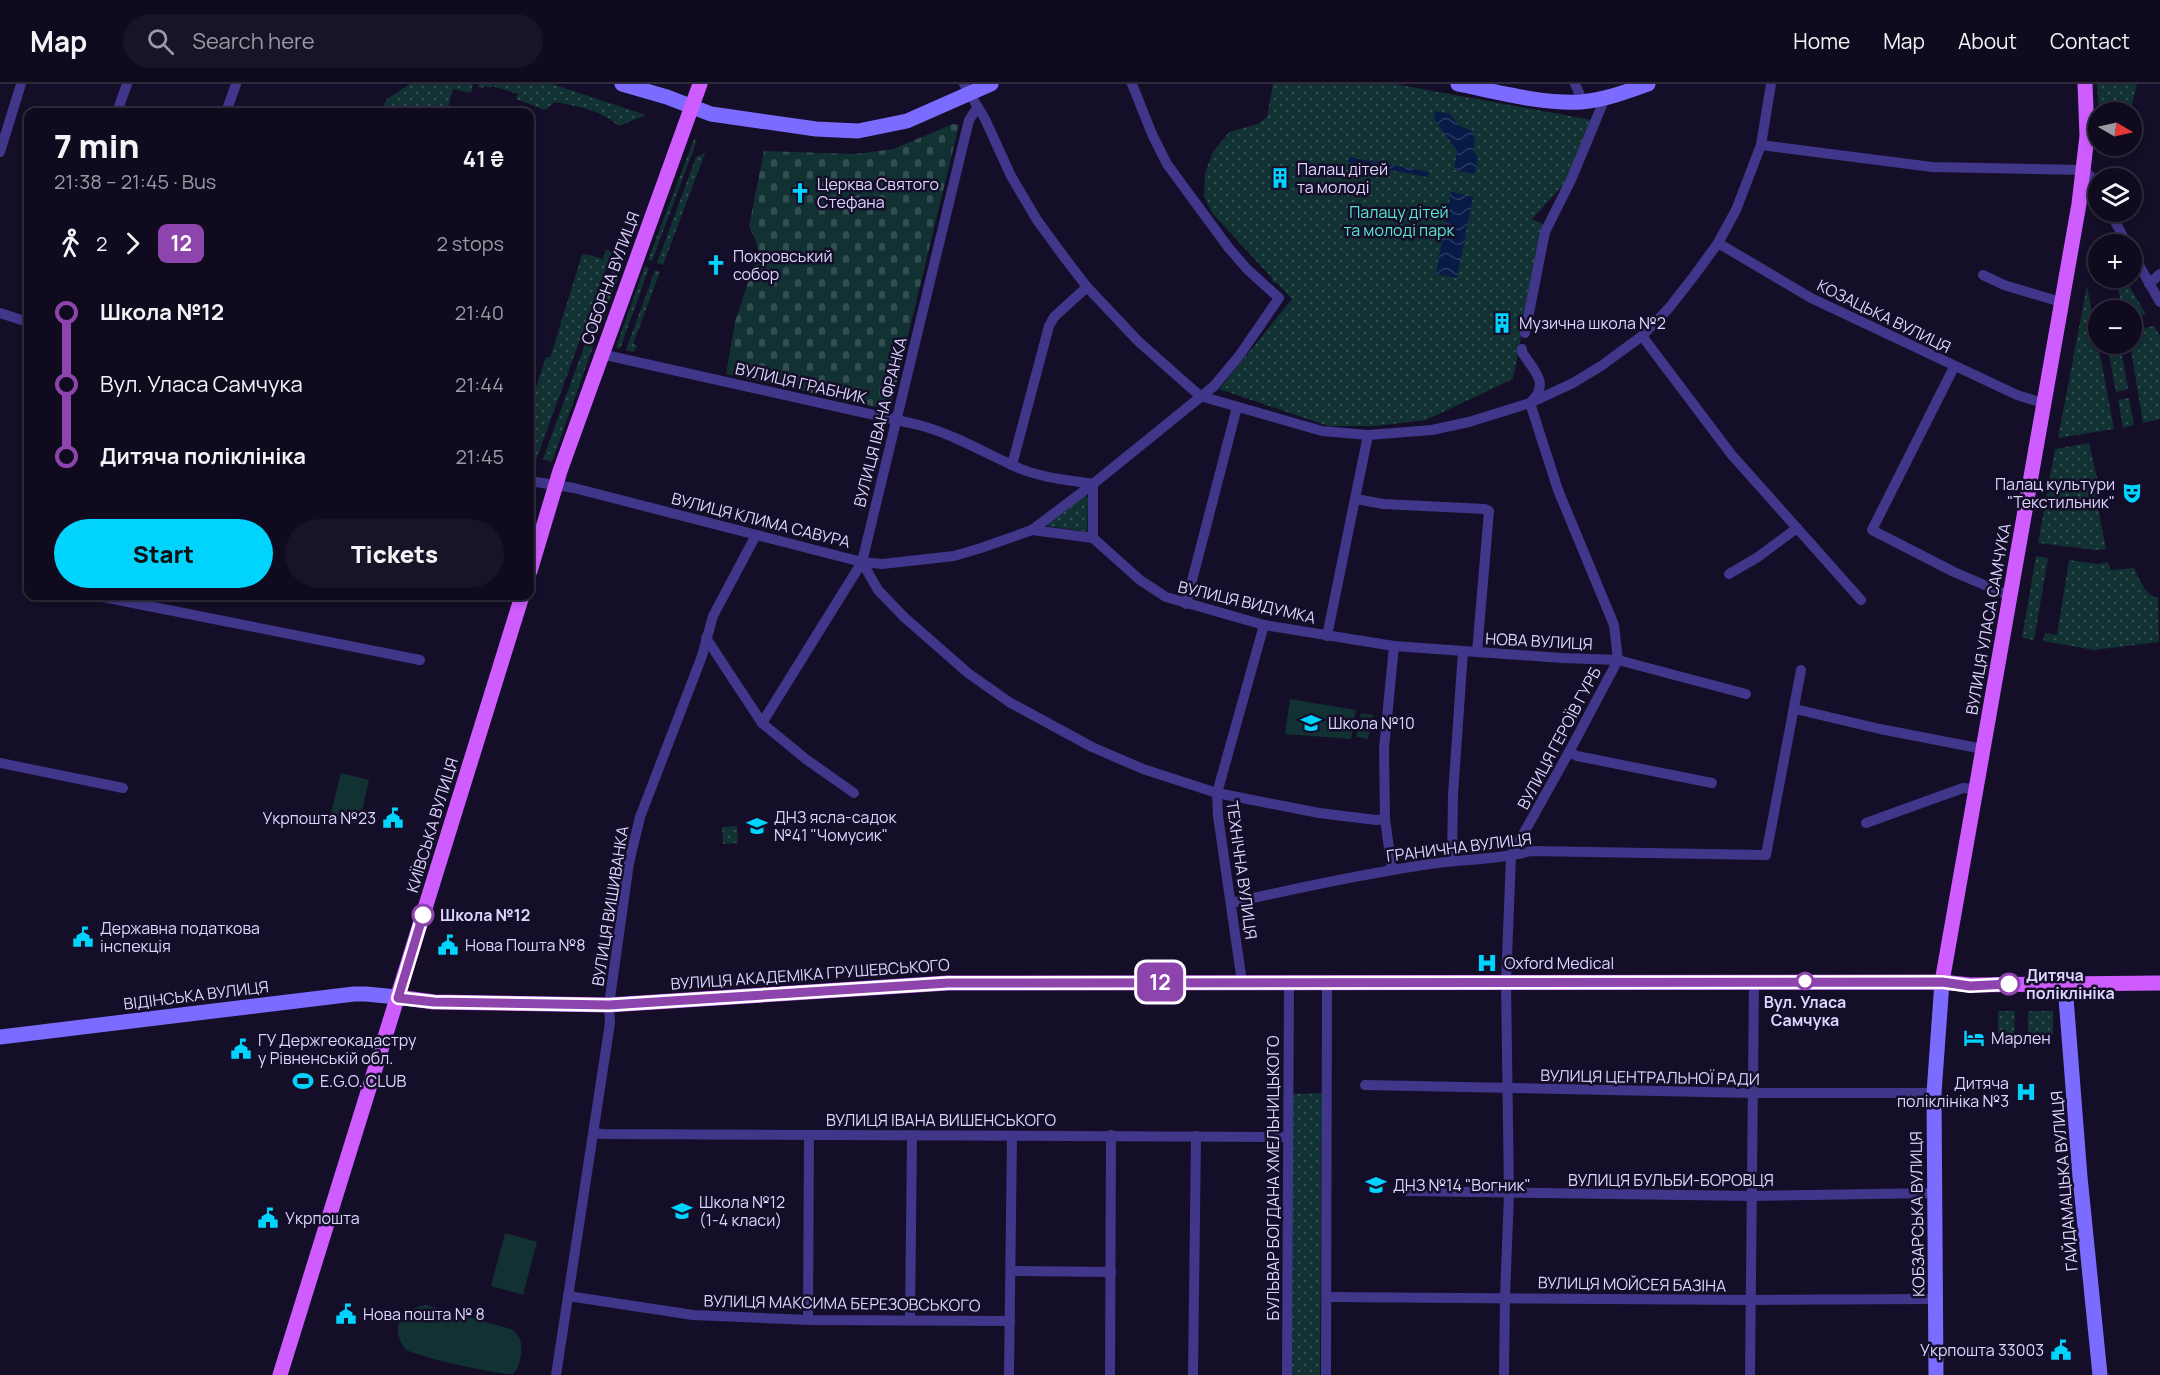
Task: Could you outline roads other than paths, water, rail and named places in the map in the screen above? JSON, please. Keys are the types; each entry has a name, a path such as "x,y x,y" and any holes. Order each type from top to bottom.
{"main road":[{"name":"СОБОРНА ВУЛИЦЯ","path":"555,486 700,84"},
{"name":"ВУЛИЦЯ УЛАСА САМЧУКА","path":"1942,982 2079,204 2088,136 2085,84"},
{"path":"534,557 555,486"},
{"name":"КИЇВСЬКА ВУЛИЦЯ","path":"280,1375 521,600"},
{"name":"ВУЛИЦЯ АКАДЕМІКА ГРУШЕВСЬКОГО","path":"398,998 434,1002 609,1005 906,985 1031,982 1754,981 1942,982 1970,986 2160,983"}],"street":[{"path":"0,152 21,84"},
{"path":"118,108 127,84"},
{"path":"227,108 236,84"},
{"path":"622,84 711,114 816,129 858,131 908,121 967,88 991,84"},
{"path":"862,562 882,564 954,556 1032,530 1214,386 1239,356 1279,298 1247,269 1228,247 1167,164 1132,84"},
{"path":"1458,84 1541,100 1583,102 1605,98 1644,85"},
{"path":"1575,84 1583,102"},
{"path":"967,88 985,119 1011,176 1037,220 1087,287 1138,341 1200,396 1322,431 1368,435 1442,428 1479,420 1530,403 1573,383 1642,336 1669,308 1718,243 1736,210 1761,145 1771,84"},
{"path":"1525,333 1545,232 1571,180 1605,98"},
{"name":"ВУЛИЦЯ ІВАНА ФРАНКА","path":"762,723 862,562 969,120 977,108"},
{"path":"1761,145 1932,167 2083,170 2088,174"},
{"name":"КОЗАЦЬКА ВУЛИЦЯ","path":"1718,243 1811,298 2017,396 2043,402"},
{"path":"2142,271 2160,302"},
{"path":"2149,284 2160,274"},
{"path":"1983,275 2004,285 2061,302"},
{"path":"1012,465 1049,326 1054,317 1087,287"},
{"path":"0,313 24,321"},
{"path":"1642,336 1731,454 1861,600"},
{"path":"1522,349 1521,352 1538,375 1541,386 1540,394 1530,403"},
{"name":"ВУЛИЦЯ ГРАБНИК","path":"602,354 946,433 1012,465 1040,475 1093,484"},
{"path":"1954,367 1872,530 1954,572 2010,596"},
{"name":"ВУЛИЦЯ ГЕРОЇВ ГУРБ","path":"1504,1375 1504,1297 1509,1194 1506,982 1511,856 1618,660 1614,625 1558,490 1530,403"},
{"path":"1186,604 1237,407"},
{"path":"1327,636 1368,435"},
{"name":"ВУЛИЦЯ КЛИМА САВУРА","path":"534,482 574,488 862,562 878,590 904,617 968,674 1000,696 1083,742 1118,759 1217,793 1319,813 1376,820 1385,819"},
{"path":"1032,530 1093,538 1093,484"},
{"path":"1356,499 1383,504 1489,511 1477,652"},
{"path":"1729,574 1758,557 1797,528"},
{"name":"ВУЛИЦЯ ВИШИВАНКА","path":"556,1375 610,1023 609,1005 629,863 640,817 702,656 713,616 756,535"},
{"name":"ВУЛИЦЯ ВИДУМКА","path":"1093,538 1140,580 1166,597 1264,625 1327,636"},
{"path":"118,600 420,660"},
{"name":"ТЕХНІЧНА ВУЛИЦЯ","path":"1242,982 1218,816 1217,793 1264,625"},
{"name":"НОВА ВУЛИЦЯ","path":"1327,636 1394,646 1618,660 1746,694"},
{"path":"706,638 762,723 807,760 854,793"},
{"path":"1392,870 1385,819 1383,748 1394,646"},
{"path":"1452,860 1453,795 1462,651"},
{"path":"1801,670 1795,709 1880,729 1983,749"},
{"name":"ГРАНИЧНА ВУЛИЦЯ","path":"1232,903 1315,884 1392,870 1452,860 1511,856 1531,851 1766,855 1795,709"},
{"path":"1569,752 1577,756 1712,783"},
{"path":"0,763 123,788"},
{"path":"1866,823 1963,788 1976,789"},
{"path":"1750,1375 1754,981"},
{"name":"БУЛЬВАР БОГДАНА ХМЕЛЬНИЦЬКОГО","path":"1287,1375 1288,982"},
{"name":"КОБЗАРСЬКА ВУЛИЦЯ","path":"1936,1375 1934,1093 1942,982"},
{"path":"1326,1375 1327,983"},
{"name":"ГАЙДАМАЦЬКА ВУЛИЦЯ","path":"2065,984 2080,1177 2100,1375"},
{"name":"ВІДІНСЬКА ВУЛИЦЯ","path":"0,1037 354,994 398,998"},
{"name":"ВУЛИЦЯ ЦЕНТРАЛЬНОЇ РАДИ","path":"1365,1085 1507,1090 1934,1093"},
{"name":"ВУЛИЦЯ ІВАНА ВИШЕНСЬКОГО","path":"594,1132 602,1134 1288,1137"},
{"path":"808,1320 809,1134"},
{"path":"910,1320 912,1135"},
{"path":"1110,1375 1111,1135"},
{"path":"1009,1375 1012,1136"},
{"path":"1193,1375 1196,1136"},
{"name":"ВУЛИЦЯ БУЛЬБИ-БОРОВЦЯ","path":"1407,1191 1753,1196 1935,1194"},
{"path":"1011,1271 1111,1272"},
{"name":"ВУЛИЦЯ МАКСИМА БЕРЕЗОВСЬКОГО","path":"568,1296 693,1315 808,1320 1010,1320"},
{"name":"ВУЛИЦЯ МОЙСЕЯ БАЗІНА","path":"1327,1297 1936,1299"}],"water":[{"path":"1434,111 1450,114 1458,125 1473,132 1475,139 1473,150 1478,158 1475,174 1454,170 1457,151 1435,120"},
{"path":"1349,157 1429,172 1428,177 1348,162"},
{"path":"1451,192 1473,197 1457,278 1436,274"}],"place":[{"name":"Палац дітей та молоді","path":"1280,178"},
{"name":"Церква Святого Стефана","path":"800,193"},
{"name":"Покровський собор","path":"716,265"},
{"name":"Музична школа №2","path":"1502,323"},
{"name":"Палац культури \"Текстильник\"","path":"2132,493"},
{"name":"Школа №10","path":"1311,723"},
{"name":"Укрпошта №23","path":"393,818"},
{"name":"ДНЗ ясла-садок №41 \"Чомусик\"","path":"757,826"},
{"name":"Школа №12","path":"423,915"},
{"name":"Державна податкова інспекція","path":"83,937"},
{"name":"Нова Пошта №8","path":"448,945"},
{"name":"Oxford Medical","path":"1487,963"},
{"name":"Вул. Уласа Самчука","path":"1805,981"},
{"name":"Дитяча поліклініка","path":"2009,984"},
{"name":"Марлен","path":"1974,1038"},
{"name":"ГУ Держгеокадастру у Рівненській обл.","path":"241,1049"},
{"name":"E.G.O. CLUB","path":"303,1081"},
{"name":"Дитяча поліклініка №3","path":"2026,1092"},
{"name":"ДНЗ №14 \"Вогник\"","path":"1376,1185"},
{"name":"Школа №12 (1-4 класи)","path":"682,1211"},
{"name":"Укрпошта","path":"268,1218"},
{"name":"Нова пошта № 8","path":"346,1314"},
{"name":"Укрпошта 33003","path":"2061,1350"}],"park label":[{"name":"Палацу дітей та молоді парк","path":"1399,221"}]}
